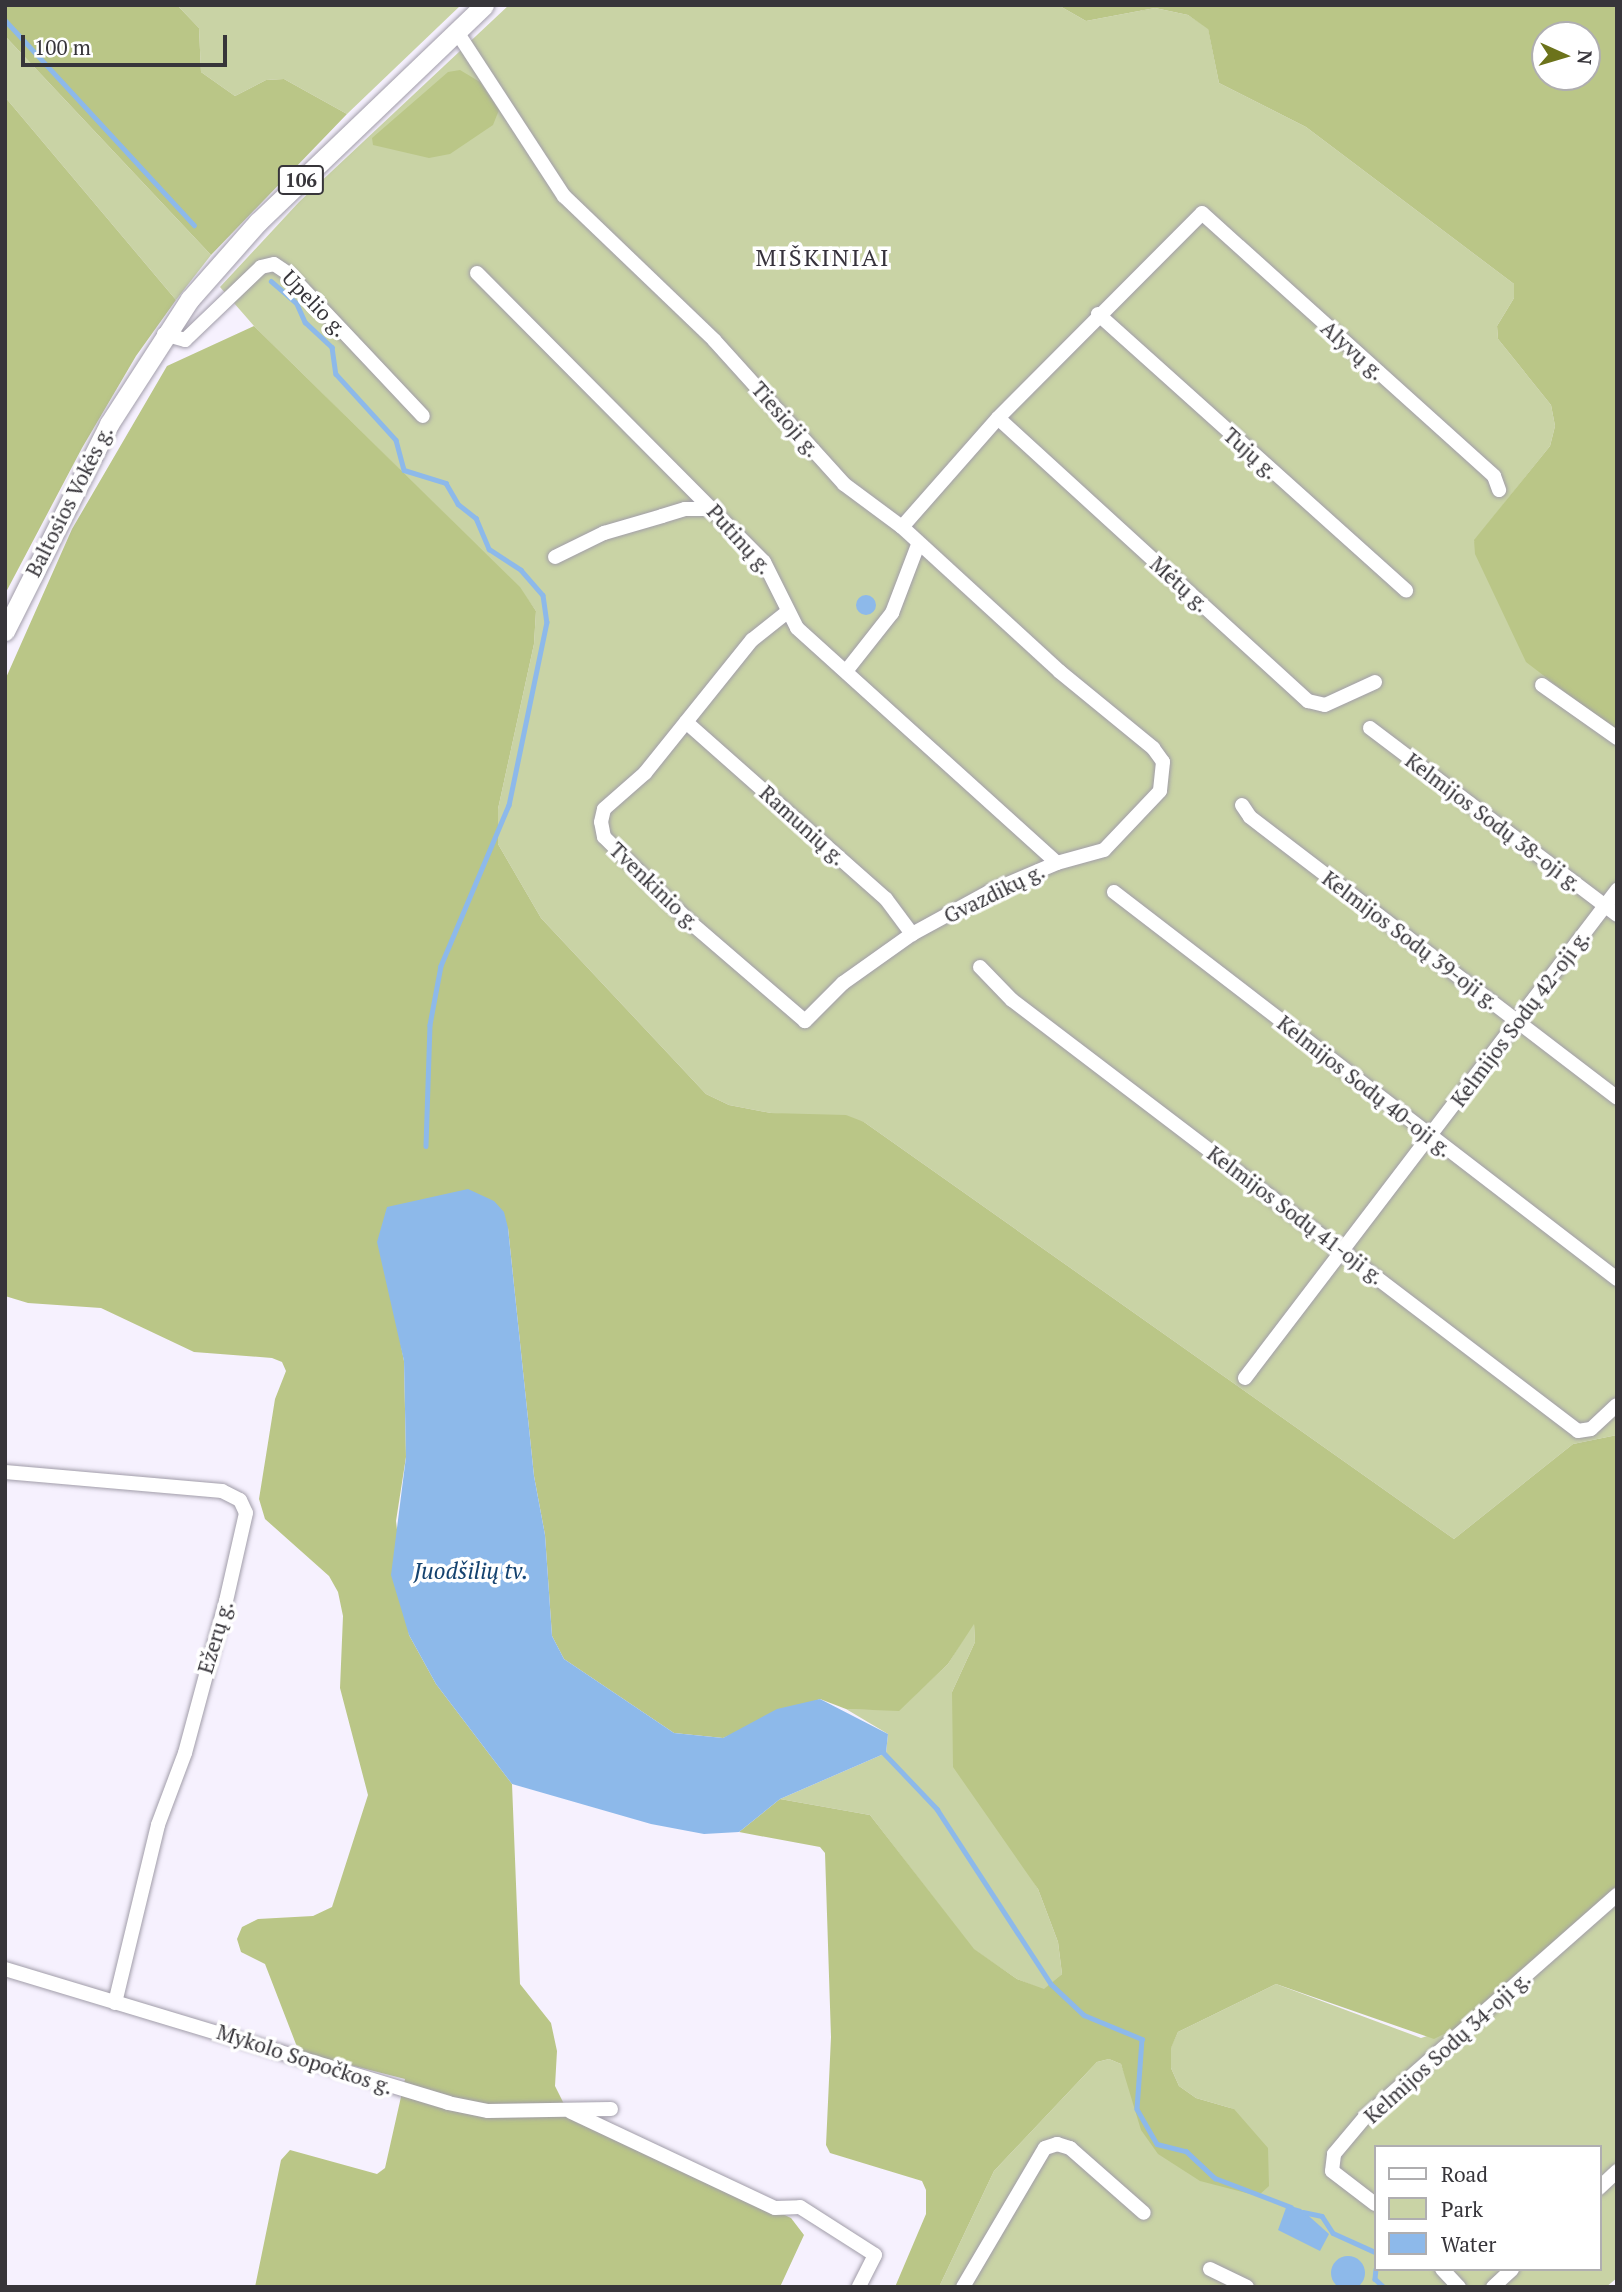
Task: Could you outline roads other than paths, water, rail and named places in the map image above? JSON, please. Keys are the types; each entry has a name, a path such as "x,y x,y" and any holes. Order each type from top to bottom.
{"main road":[{"name":"106","path":"164,334 258,222 484,5"},
{"name":"Baltosios Vokės g.","path":"5,631 78,480 164,334"}],"street":[{"name":"Tiesioji g.","path":"457,32 564,196 714,340 844,484 902,527 918,545 1153,748 1163,762"},
{"name":"Alyvų g.","path":"1098,314 1202,213 1494,476 1499,490"},
{"name":"Upelio g.","path":"164,334 185,340 261,267 274,264 289,274 423,416"},
{"name":"Putinų g.","path":"477,273 715,509 764,562 776,581 786,613 1057,863"},
{"path":"902,527 998,418 1098,314"},
{"name":"Tujų g.","path":"1098,314 1406,590"},
{"name":"Mėtų g.","path":"998,418 1308,701 1325,705 1375,682"},
{"path":"555,557 604,533 685,509 715,509"},
{"path":"847,670 892,613 918,545"},
{"name":"Tvenkinio g.","path":"786,613 752,640 645,773 604,809 601,830 690,922 805,1021"},
{"path":"1542,685 1617,738"},
{"name":"Ramunių g.","path":"686,723 886,899 912,934"},
{"name":"Kelmijos Sodų 38-oji g.","path":"1370,729 1611,911"},
{"name":"Gvazdikų g.","path":"805,1021 843,984 912,934 991,891 1057,863 1104,850 1124,832 1160,791 1163,762"},
{"name":"Kelmijos Sodų 39-oji g.","path":"1242,805 1250,817 1617,1098"},
{"name":"Kelmijos Sodų 42-oji g.","path":"1245,1378 1518,1022 1611,911 1617,890"},
{"name":"Kelmijos Sodų 40-oji g.","path":"1114,892 1617,1279"},
{"name":"Kelmijos Sodų 41-oji g.","path":"980,967 1012,1000 1578,1431 1591,1429 1617,1405"},
{"name":"Ežerų g.","path":"5,1472 222,1491 240,1500 246,1513 226,1601 185,1753 158,1825 115,2003"},
{"name":"Kelmijos Sodų 34-oji g.","path":"1374,2203 1332,2171 1334,2154 1366,2116 1617,1895"},
{"name":"Mykolo Sopočkos g.","path":"5,1969 448,2103 488,2111 611,2109"},
{"path":"566,2110 775,2208 800,2207 875,2255 859,2287"},
{"path":"962,2287 1045,2148 1057,2144 1070,2148 1144,2213"},
{"path":"1601,2186 1617,2171"},
{"path":"1210,2269 1247,2287"},
{"path":"1444,2271 1459,2287"},
{"path":"1493,2287 1510,2271"}],"water":[{"path":"866,595 873,598 876,605 873,612 866,615 859,612 856,605 859,598"},
{"name":"Juodšilių tv.","path":"468,1189 494,1201 504,1212 508,1228 534,1476 545,1535 552,1636 564,1659 674,1733 723,1738 777,1709 820,1699 888,1734 886,1753 780,1799 739,1832 704,1834 651,1824 512,1784 436,1684 409,1635 391,1575 406,1457 404,1361 377,1242 387,1207"},
{"path":"1287,2205 1301,2209 1329,2234 1320,2251 1278,2230"},
{"path":"1348,2256 1360,2261 1365,2273 1360,2285 1348,2290 1336,2285 1331,2273 1336,2261"}],"waterway":[{"path":"5,20 194,225"},
{"path":"271,281 297,304 305,322 332,347 336,374 396,440 404,470 446,483 458,504 476,518 489,549 521,570 543,595 547,622 509,805 441,966 430,1025 426,1146"},
{"path":"883,1752 937,1809 1051,1984 1084,2015 1142,2039 1137,2109 1157,2144 1186,2151 1215,2178 1291,2207"},
{"path":"1303,2212 1322,2216 1333,2233 1374,2252"},
{"path":"1376,2271 1375,2279 1384,2287"}],"district":[{"name":"MIŠKINIAI","path":"823,258"}]}
